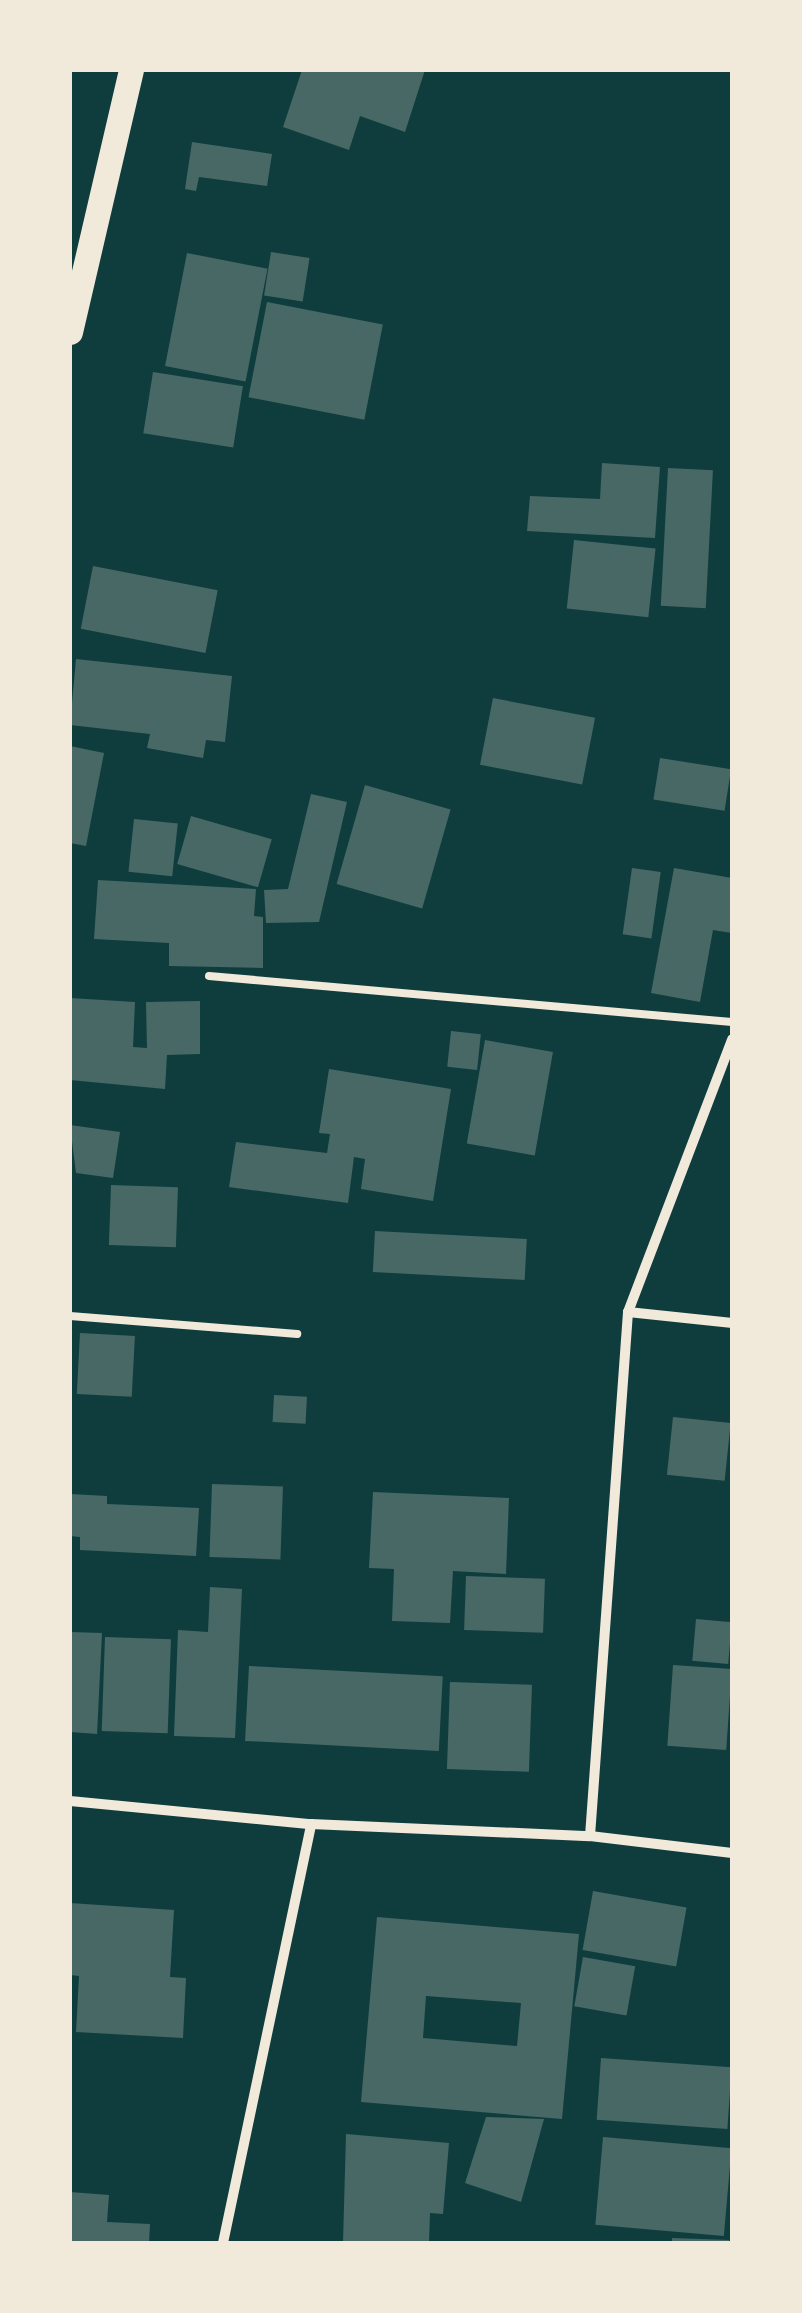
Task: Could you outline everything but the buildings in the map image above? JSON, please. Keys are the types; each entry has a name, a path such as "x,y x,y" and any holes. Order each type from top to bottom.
{"main road":[{"path":"70,332 131,70"}],"street":[{"path":"590,1836 628,1312 732,1038"},
{"path":"628,1312 732,1323"},
{"path":"70,1801 311,1824 590,1836 732,1852"},
{"path":"223,2243 311,1824"}],"lane":[{"path":"210,976 732,1022"},
{"path":"70,1316 297,1334"}]}
